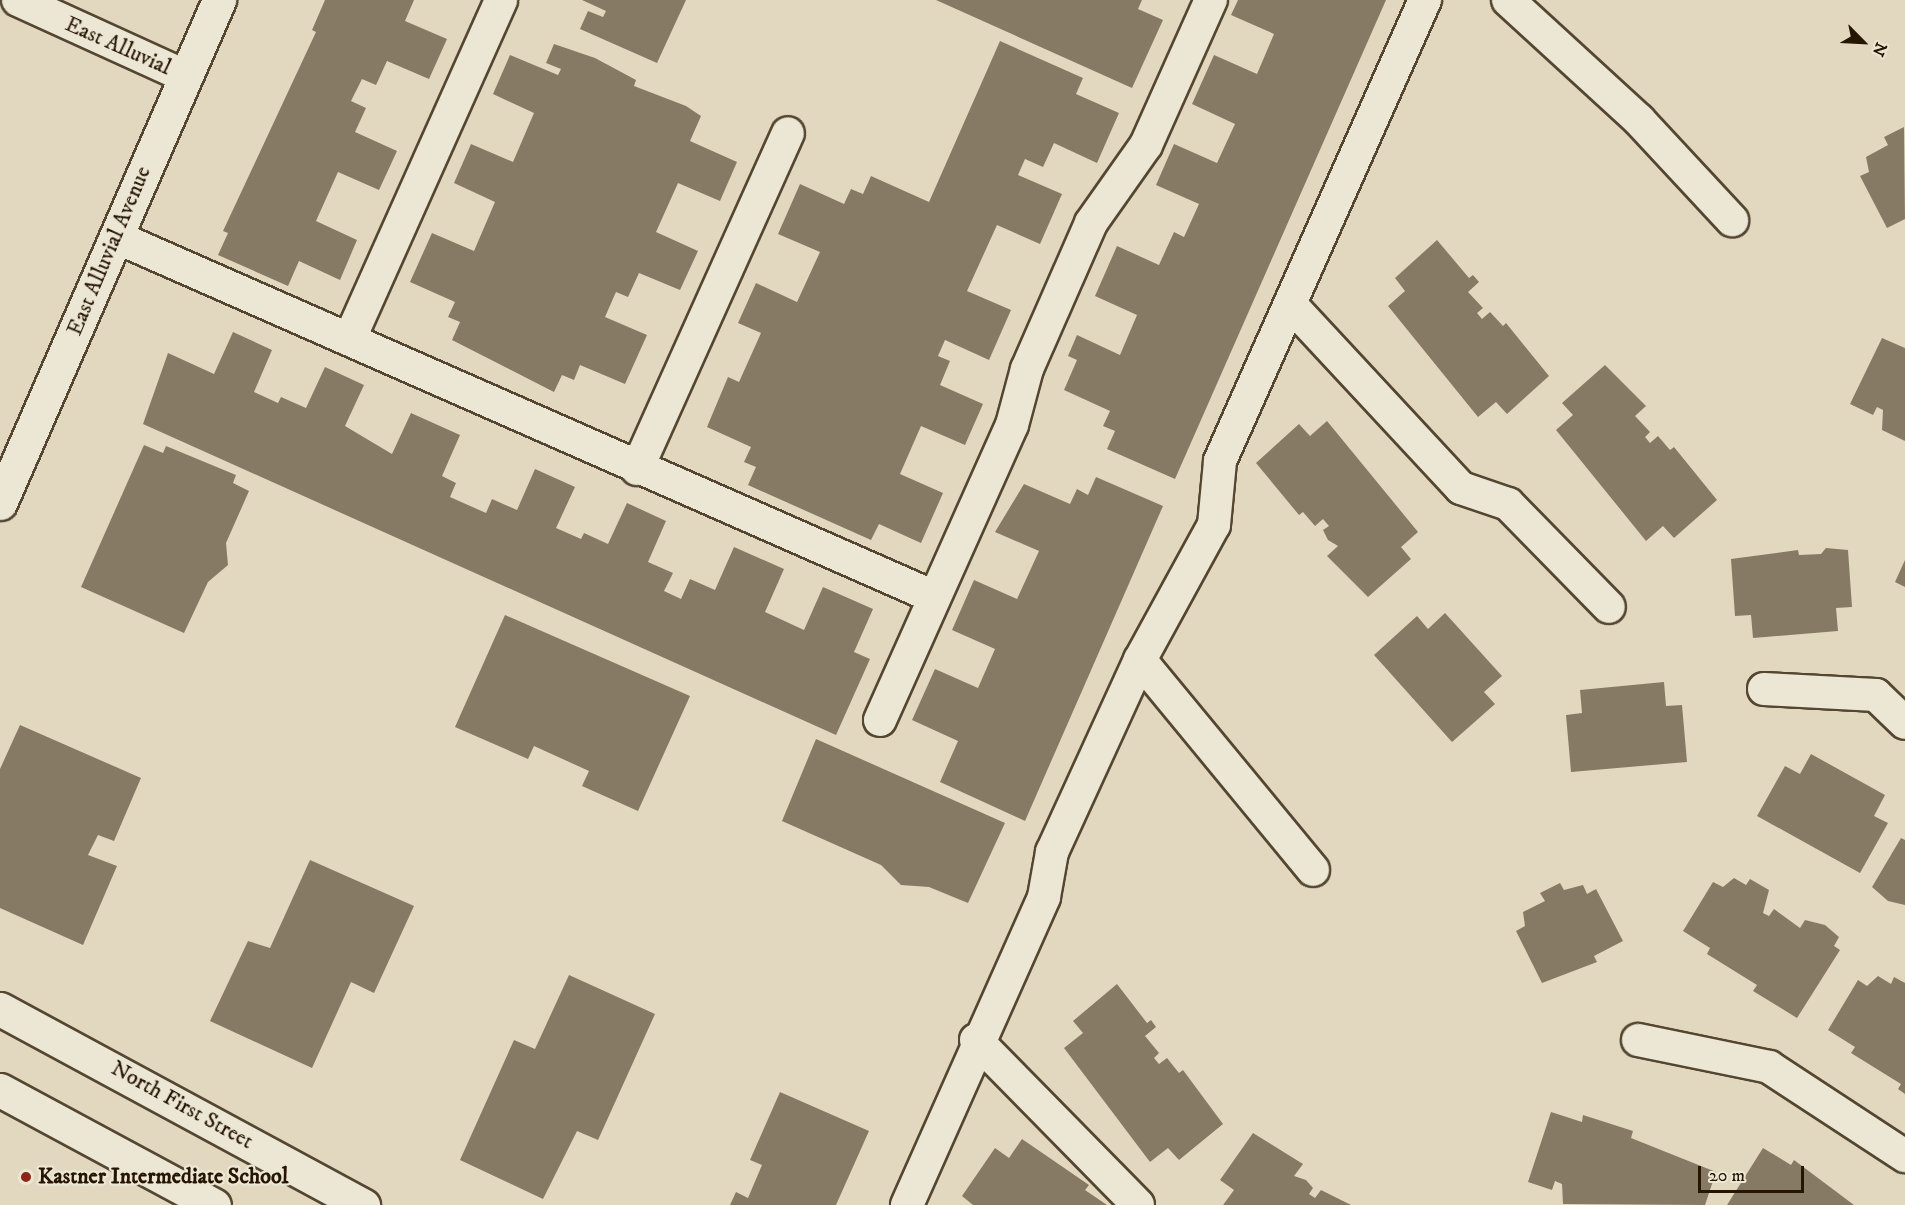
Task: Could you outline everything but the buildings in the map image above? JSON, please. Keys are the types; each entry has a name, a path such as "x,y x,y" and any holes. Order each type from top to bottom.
{"main road":[{"name":"East Alluvial Avenue","path":"0,502 219,0"},
{"name":"North First Street","path":"0,1009 363,1205"},
{"path":"0,1090 214,1205"}],"street":[{"name":"East Alluvial","path":"18,0 185,76"},
{"path":"350,338 501,0"},
{"path":"880,720 1012,425 1027,369 1091,223 1146,145 1211,0"},
{"path":"907,1205 976,1040 1044,897 1052,852 1140,660 1214,525 1220,461 1425,0"},
{"path":"1508,0 1639,120 1732,220"},
{"path":"637,469 788,133"},
{"path":"116,237 350,338 637,469 934,597"},
{"path":"1290,304 1461,488 1508,504 1609,607"},
{"path":"1140,660 1313,870"},
{"path":"1764,689 1876,695 1905,723"},
{"path":"976,1040 1138,1205"},
{"path":"1638,1040 1769,1067 1905,1156"}],"place":[{"name":"Kastner Intermediate School","path":"26,1177"}]}
